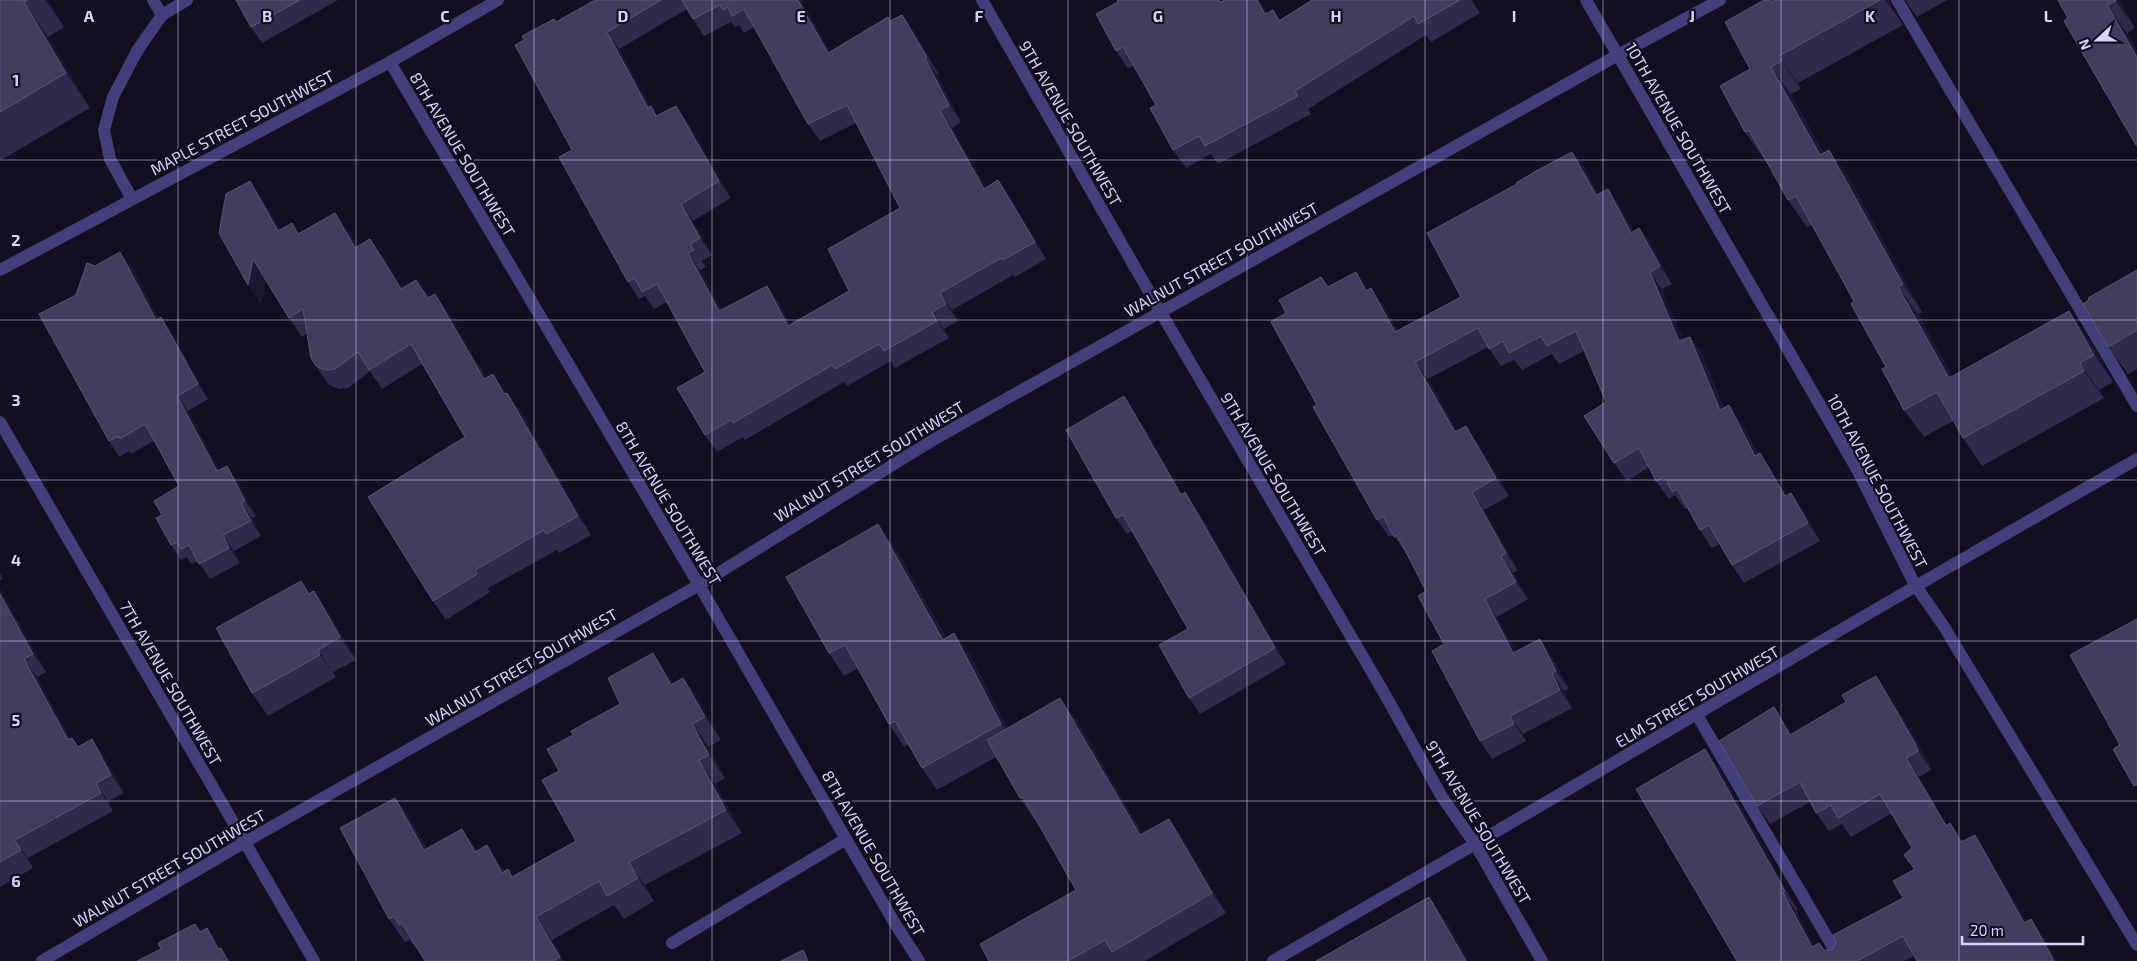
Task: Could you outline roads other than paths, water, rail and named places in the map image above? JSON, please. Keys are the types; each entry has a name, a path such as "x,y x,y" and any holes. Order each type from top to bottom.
{"street":[{"path":"153,0 162,15"},
{"path":"132,199 110,159 104,130 113,97 136,51 162,15 187,0"},
{"name":"MAPLE STREET SOUTHWEST","path":"0,270 390,62 498,0"},
{"name":"9TH AVENUE SOUTHWEST","path":"982,0 1160,311 1383,691 1442,797 1475,844 1542,961"},
{"name":"10TH AVENUE SOUTHWEST","path":"1586,0 1858,470 1915,585 1943,625 2137,945"},
{"name":"WALNUT STREET SOUTHWEST","path":"42,961 245,842 699,584 933,440 1160,311 1720,0"},
{"path":"1897,0 2137,406"},
{"name":"8TH AVENUE SOUTHWEST","path":"390,62 699,584 894,922 919,961"},
{"name":"7TH AVENUE SOUTHWEST","path":"0,422 314,961"},
{"name":"ELM STREET SOUTHWEST","path":"1273,961 1697,715 1915,585 2137,459"},
{"path":"1697,715 1841,961"},
{"path":"672,943 846,839"}]}
